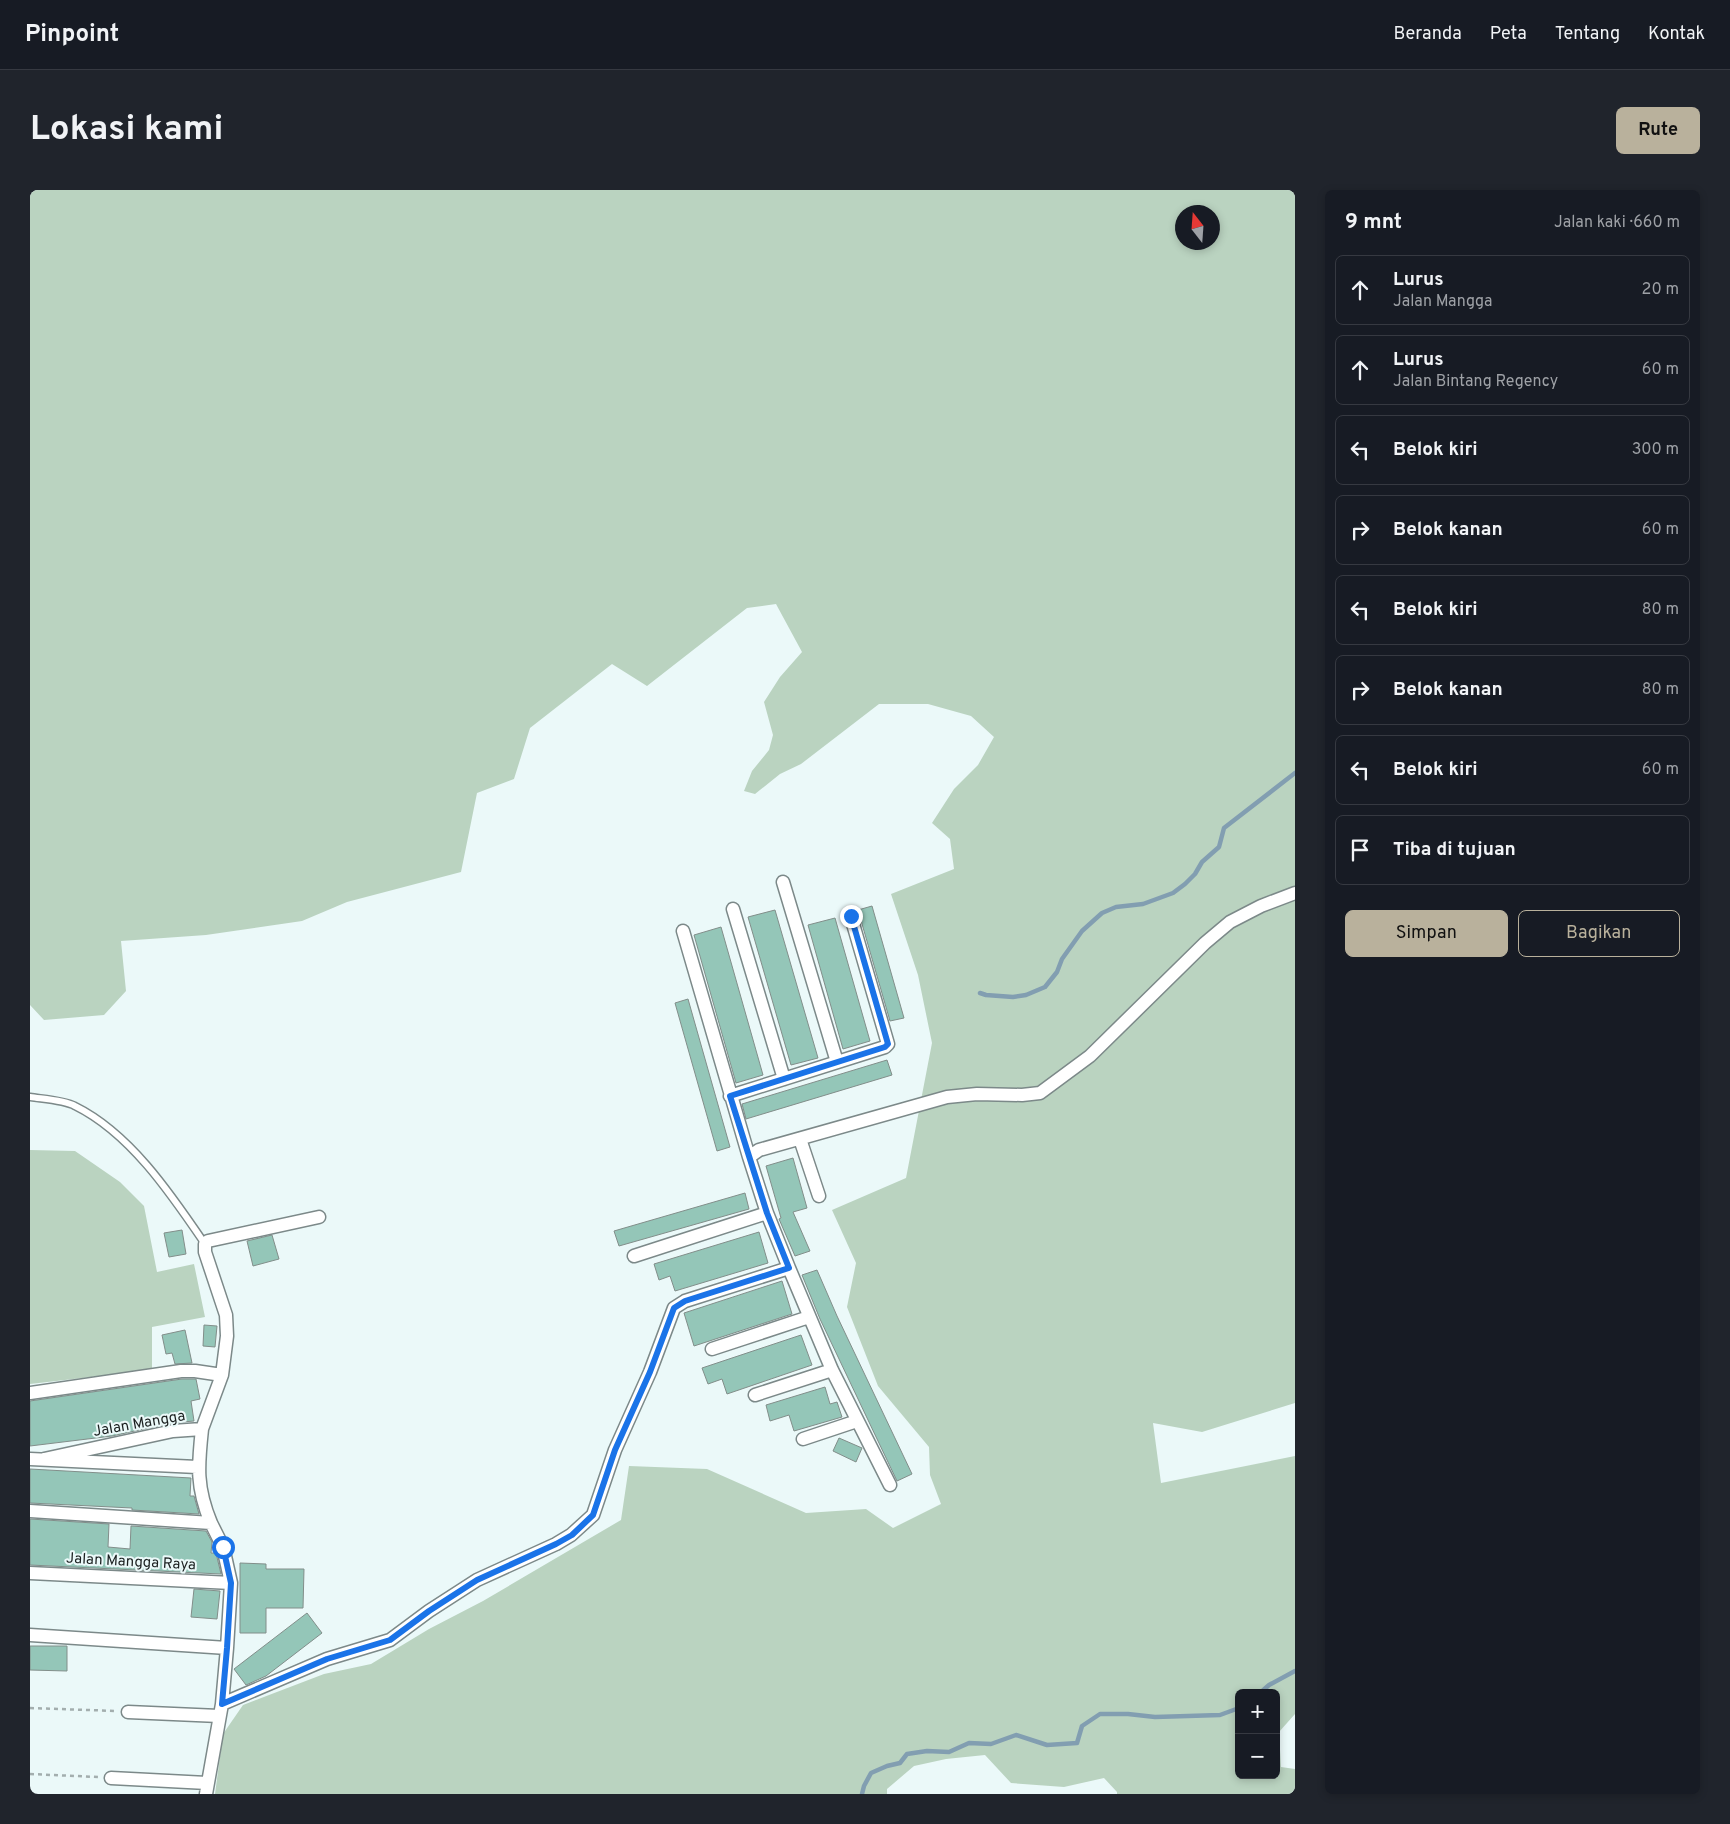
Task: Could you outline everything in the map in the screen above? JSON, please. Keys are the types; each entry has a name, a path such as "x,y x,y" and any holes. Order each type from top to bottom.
{"street":[{"path":"783,882 837,1062"},
{"path":"749,1157 759,1150 947,1097 977,1094 1022,1095 1040,1092 1090,1056 1205,943 1230,922 1261,906 1295,893"},
{"path":"733,908 784,1079"},
{"path":"730,1096 885,1047 888,1044 851,916"},
{"path":"683,931 730,1096 767,1213 832,1370 890,1485"},
{"path":"800,1139 819,1196"},
{"path":"634,1256 767,1213"},
{"path":"202,1429 222,1375 227,1336 226,1315 205,1252 205,1244 208,1241 319,1218"},
{"path":"128,1712 220,1710 327,1659 390,1640 429,1611 477,1580 572,1535 593,1515 615,1450 650,1372 674,1308 685,1301 789,1268"},
{"path":"712,1350 809,1317"},
{"path":"756,1395 832,1370"},
{"path":"30,1393 181,1371 222,1375"},
{"path":"803,1439 857,1421"},
{"name":"Jalan Mangga","path":"44,1459 173,1431 202,1429 198,1467 204,1507 223,1547 231,1583 227,1648 220,1710 207,1788"},
{"name":"Jalan Mangga","path":"30,1459 198,1467"},
{"path":"30,1511 211,1522"},
{"name":"Jalan Mangga Raya","path":"30,1573 231,1583"},
{"path":"30,1635 227,1648"},
{"path":"111,1778 207,1788"}],"lane":[{"path":"30,1097 74,1105 110,1128 152,1173 205,1244"}],"path":[{"path":"30,1708 128,1712"},
{"path":"30,1774 111,1778"}],"green space":[{"path":"30,190 1295,190 1295,1403 1202,1432 1153,1423 1161,1483 1295,1456 1295,1714 1280,1731 1280,1689 1235,1689 1235,1779 1280,1779 1280,1750 1281,1767 1295,1769 1295,1794 1117,1794 1104,1778 1064,1787 1011,1783 985,1755 946,1759 914,1766 887,1789 887,1794 215,1794 223,1734 243,1705 324,1674 371,1664 621,1520 629,1466 707,1469 806,1513 866,1509 893,1528 941,1504 930,1475 929,1447 878,1386 847,1307 856,1263 832,1210 906,1178 932,1043 918,975 891,894 954,869 950,839 932,823 954,789 978,765 994,737 971,716 928,704 879,704 801,764 780,774 755,794 744,791 752,771 769,750 773,735 764,702 780,677 802,652 776,604 747,608 647,686 612,664 530,728 514,779 477,793 461,872 347,902 302,921 206,935 121,941 126,991 104,1015 44,1020 30,1005"},
{"path":"30,1150 75,1151 120,1182 144,1206 157,1272 194,1264 205,1317 152,1327 152,1370 30,1384"}],"building":[{"path":"872,906 904,1018 890,1021 858,910"},
{"path":"775,910 818,1058 791,1065 748,917"},
{"path":"835,918 870,1041 843,1049 808,925"},
{"path":"721,927 763,1075 736,1083 694,935"},
{"path":"688,999 730,1147 717,1151 675,1003"},
{"path":"887,1060 892,1075 746,1119 742,1104"},
{"path":"793,1158 807,1208 793,1212 810,1251 795,1256 779,1219 781,1218 766,1166"},
{"path":"745,1193 749,1209 619,1246 614,1231"},
{"path":"182,1230 186,1254 169,1257 164,1233"},
{"path":"759,1232 768,1263 675,1291 670,1276 659,1280 654,1264"},
{"path":"272,1235 279,1259 253,1266 247,1241"},
{"path":"817,1270 912,1474 897,1481 820,1319 802,1275"},
{"path":"782,1281 792,1314 694,1346 684,1313"},
{"path":"204,1325 217,1326 215,1347 203,1346"},
{"path":"185,1330 192,1363 175,1364 172,1353 166,1354 162,1335"},
{"path":"801,1335 812,1365 727,1394 722,1379 708,1384 702,1368"},
{"path":"182,1379 196,1379 200,1399 191,1401 194,1421 171,1423 112,1436 30,1446 30,1401"},
{"path":"825,1387 830,1404 837,1402 842,1417 794,1431 789,1415 770,1421 766,1405"},
{"path":"839,1438 862,1448 856,1462 833,1451"},
{"path":"30,1469 191,1478 190,1496 194,1496 199,1514 132,1510 132,1508 30,1503"},
{"path":"30,1519 109,1524 108,1547 130,1549 131,1526 206,1531 212,1542 211,1553 216,1553 221,1574 30,1565"},
{"path":"240,1563 266,1564 266,1569 304,1569 303,1608 266,1608 266,1633 240,1633"},
{"path":"194,1589 220,1591 217,1619 191,1617"},
{"path":"307,1613 322,1633 266,1676 246,1685 234,1669"},
{"path":"30,1646 67,1646 67,1671 30,1670"}],"waterway":[{"path":"980,993 1013,997 1026,995 1045,987 1057,972 1062,959 1082,931 1102,913 1116,907 1143,904 1173,893 1185,884 1195,874 1202,862 1219,847 1224,828 1295,773"},
{"path":"1264,1689 1295,1671"},
{"path":"862,1794 871,1773 900,1763 907,1754 927,1751 949,1752 969,1743 991,1744 1016,1735 1047,1745 1077,1743 1082,1726 1100,1714 1128,1714 1155,1717 1220,1715 1235,1709"}],"route":[{"path":"223,1547 231,1583 222,1704 327,1659 390,1640 429,1611 477,1580 572,1535 593,1515 615,1450 650,1372 674,1308 685,1301 789,1268 767,1213 730,1096 885,1047 888,1044 851,916"}]}
